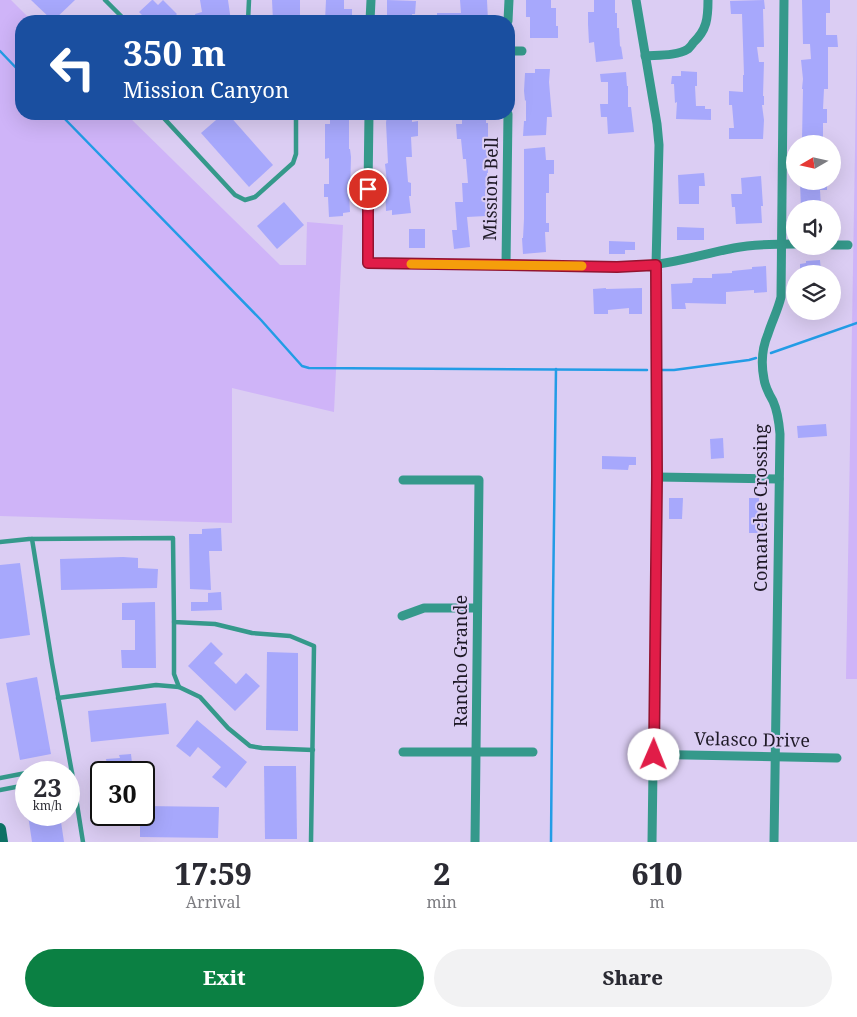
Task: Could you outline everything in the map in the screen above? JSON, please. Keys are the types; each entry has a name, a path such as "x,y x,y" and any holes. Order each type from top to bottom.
{"main road":[{"path":"0,829 2,842"}],"street":[{"path":"370,15 371,0"},
{"path":"508,15 509,0"},
{"path":"636,0 659,145 656,265 657,477 652,842"},
{"path":"646,56 671,54 688,49 703,31 708,16 708,0"},
{"name":"Comanche Crossing","path":"774,842 779,421 764,380 762,366 763,350 767,335 779,308 781,297 784,0"},
{"path":"515,51 522,51"},
{"path":"369,120 368,263 617,267 656,265 737,247 786,244"},
{"name":"Mission Bell","path":"506,265 508,120"},
{"path":"841,245 848,245"},
{"path":"657,477 779,478"},
{"name":"Rancho Grande","path":"403,480 479,480 475,842"},
{"path":"402,616 424,608 477,608"},
{"path":"403,752 533,752"},
{"name":"Velasco Drive","path":"636,754 836,758"}],"lane":[{"path":"105,0 120,15"},
{"path":"248,15 249,0"},
{"path":"166,120 235,195 245,200 256,197 293,163 296,154 296,120"},
{"path":"32,538 68,761"},
{"path":"0,542 32,538 173,538 174,674 179,687"},
{"path":"174,622 216,624 252,633 290,636 314,646 312,842"},
{"path":"58,698 156,685 179,687 200,697 228,728 250,746 313,750"},
{"path":"0,778 15,776"},
{"path":"0,790 15,787"},
{"path":"80,826 83,842"}],"shaded area":[{"path":"0,0 11,0 26,15 15,15 15,120 132,120 280,265 306,265 307,222 343,225 334,412 232,388 232,523 0,516"},
{"path":"857,33 857,679 846,679"}],"building":[{"path":"31,0 75,0 59,15 47,15"},
{"path":"152,0 158,5 163,0 177,14 142,15 139,12"},
{"path":"200,0 228,0 230,15 195,15 202,12"},
{"path":"272,0 300,0 300,15 273,15"},
{"path":"326,0 344,0 344,9 352,9 352,15 325,15"},
{"path":"387,0 416,1 415,14 387,15"},
{"path":"460,0 487,0 488,15 437,15 437,13 461,13"},
{"path":"526,0 551,0 551,8 556,8 558,38 530,38 530,17 526,17"},
{"path":"594,0 615,0 617,28 619,28 623,59 596,62 594,42 589,43 588,24 588,12 594,12"},
{"path":"764,0 764,47 757,47 759,62 764,62 763,139 729,139 729,128 734,128 732,105 729,105 729,91 743,92 744,75 742,14 731,14 730,1"},
{"path":"802,0 830,0 830,13 826,13 826,35 837,35 838,47 828,47 828,89 824,89 823,109 827,109 827,123 823,123 823,135 802,135 803,79 801,60 811,59 810,44 803,44"},
{"path":"535,69 550,69 549,82 552,117 547,117 546,135 523,136 524,121 526,121 525,73 535,73"},
{"path":"681,71 697,72 697,86 695,86 696,106 705,106 705,109 711,109 711,120 676,119 677,102 675,103 674,84 671,84 672,76 681,76"},
{"path":"626,72 628,107 631,107 634,132 608,134 607,117 601,117 600,104 608,104 608,82 601,82 600,74"},
{"path":"216,120 233,120 273,165 249,187 201,133"},
{"path":"330,120 349,120 349,149 351,157 350,212 343,213 343,216 329,217 328,197 324,197 324,184 329,184 329,158 325,159 325,124 330,124"},
{"path":"386,120 418,121 418,136 411,137 412,157 406,157 408,182 411,183 411,196 409,196 411,213 392,215 392,210 386,211 385,182 387,182 385,164 388,163"},
{"path":"462,120 486,120 486,123 488,123 488,138 485,138 488,192 485,192 486,216 467,217 470,247 454,249 452,230 457,230 455,202 463,202 462,183 468,183 466,159 463,159 461,139 457,139 456,124 462,124"},
{"path":"545,147 546,160 554,160 554,174 549,174 549,193 546,193 546,223 549,223 549,232 545,232 546,252 523,254 524,149"},
{"path":"704,173 705,186 699,186 699,204 679,204 678,175"},
{"path":"761,176 762,223 736,224 735,207 732,207 731,194 742,194 741,178"},
{"path":"800,190 820,190 821,200 801,200"},
{"path":"284,202 304,225 277,249 257,226"},
{"path":"677,227 704,228 704,240 677,240"},
{"path":"409,229 425,229 425,248 409,248"},
{"path":"609,241 635,242 635,250 625,250 625,254 609,254"},
{"path":"820,260 820,265 800,265 806,263 806,261"},
{"path":"766,266 767,292 754,293 754,290 726,292 726,304 685,303 686,309 672,309 671,284 692,283 693,278 712,278 712,274 732,273 732,271"},
{"path":"642,288 642,314 629,314 629,308 608,310 608,314 594,314 593,289"},
{"path":"826,424 827,436 798,438 797,426"},
{"path":"723,438 724,458 711,459 710,439"},
{"path":"602,456 636,457 636,465 629,465 628,470 602,469"},
{"path":"669,498 683,498 682,519 669,519"},
{"path":"749,498 759,498 759,506 763,506 763,533 749,533"},
{"path":"221,528 222,551 209,551 211,590 190,589 189,534 202,534 202,529"},
{"path":"138,558 138,568 158,569 157,588 61,590 60,559"},
{"path":"20,563 30,635 0,639 0,565"},
{"path":"221,592 222,610 191,611 191,602 208,602 208,593"},
{"path":"155,602 156,668 122,668 121,650 135,650 135,620 122,620 122,603"},
{"path":"211,642 223,654 214,663 236,684 246,673 260,686 235,711 188,666"},
{"path":"267,652 298,653 298,731 266,730"},
{"path":"37,677 51,754 20,760 6,683"},
{"path":"166,703 169,734 91,742 88,711"},
{"path":"197,720 247,762 226,788 212,777 221,767 198,747 190,757 176,746"},
{"path":"131,754 132,761 106,761 106,759 120,758 119,755"},
{"path":"264,766 296,766 297,839 265,839"},
{"path":"155,806 219,807 218,838 140,837 140,826 155,826"},
{"path":"30,826 62,826 64,842 32,842"}],"waterway":[{"path":"0,51 15,67"},
{"path":"66,120 261,320 302,366 309,368 647,370"},
{"path":"771,353 857,323"},
{"path":"662,370 674,370 756,358"},
{"path":"551,842 556,369"}],"slow traffic":[{"path":"411,264 582,266"}],"route":[{"path":"368,189 368,263 617,267 656,265 657,477 654,755"}]}
